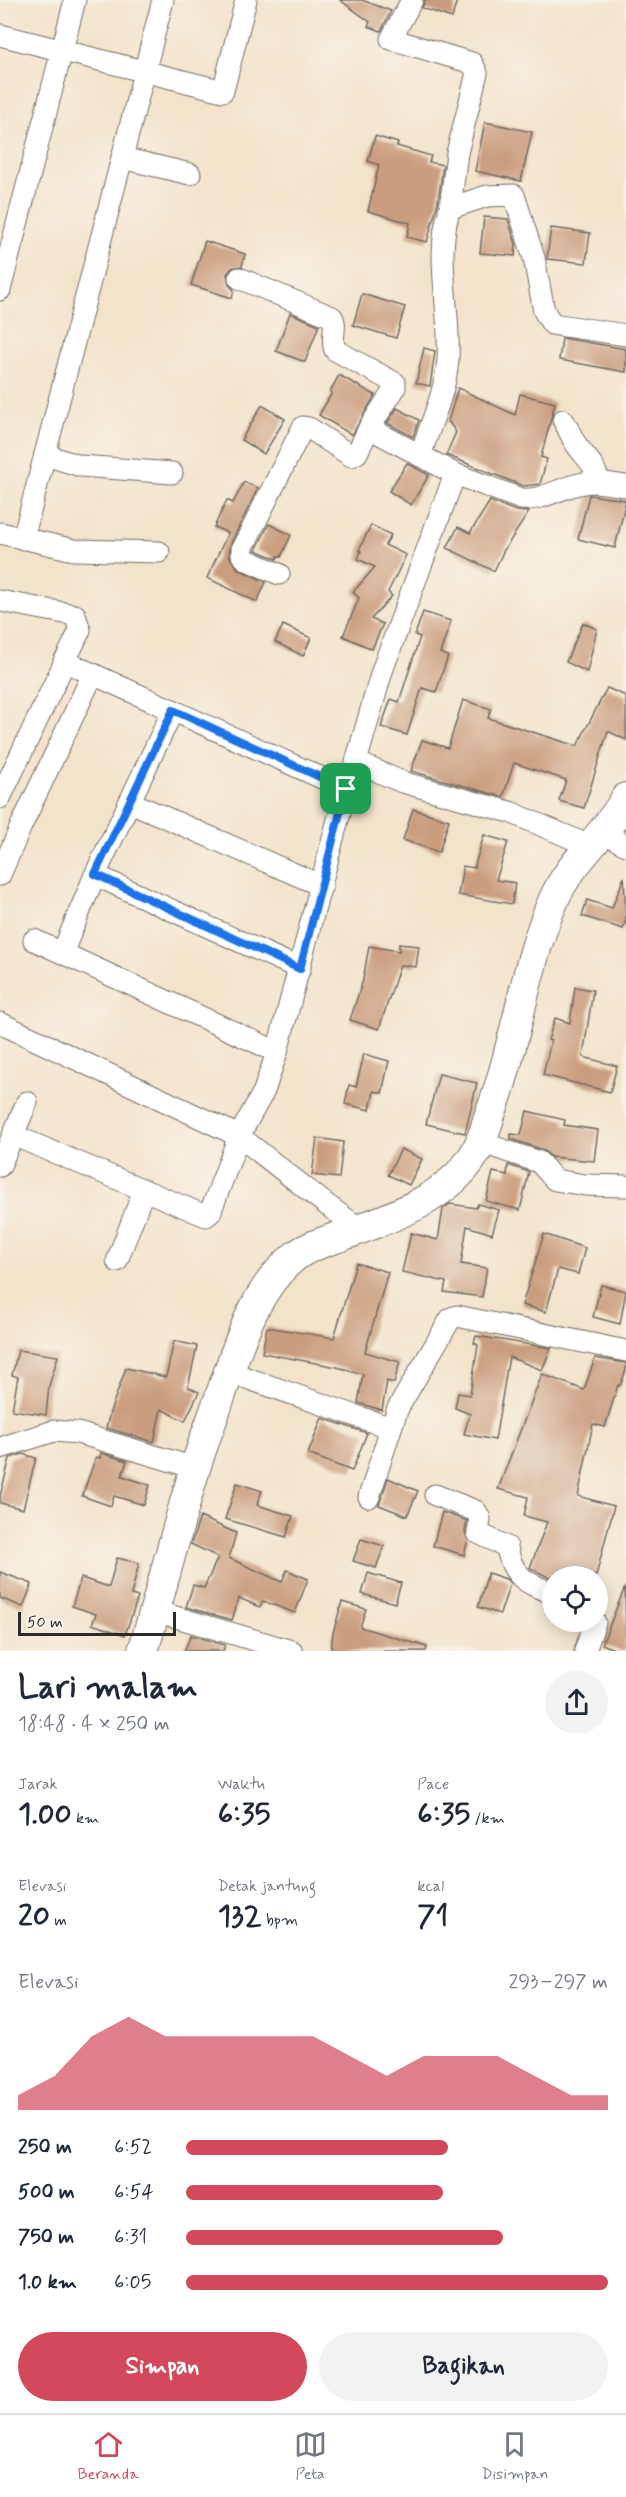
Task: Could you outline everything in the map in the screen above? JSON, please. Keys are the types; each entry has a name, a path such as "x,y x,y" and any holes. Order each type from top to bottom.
{"street":[{"path":"0,290 75,0"},
{"path":"23,539 163,0"},
{"path":"0,35 223,91 246,0"},
{"path":"412,0 391,39 472,63 477,73 457,153 450,208 445,223 442,257 447,301 447,368 420,456"},
{"path":"122,159 190,174"},
{"path":"450,208 487,196 514,195 534,258 544,311 552,324 626,334"},
{"path":"239,278 332,317 335,321 332,342 335,350 395,383 395,388 369,428 357,453 351,456 309,428 301,429 242,549 242,555 247,560 279,574"},
{"path":"563,420 570,429 573,441 595,466 599,482"},
{"path":"369,428 455,474 521,499 532,500 578,484 599,482 626,486"},
{"path":"45,455 81,466 172,473"},
{"path":"15,1136 206,1216 210,1213 239,1136 264,1091 277,1053 346,789 382,671 455,474"},
{"path":"0,532 74,550 159,552"},
{"path":"0,601 75,615 80,630 0,798"},
{"path":"64,661 346,789"},
{"path":"0,875 93,675"},
{"path":"63,951 95,874 173,710"},
{"path":"356,762 402,782 606,841"},
{"path":"143,1651 195,1468 244,1331 260,1299 278,1272 295,1256 416,1204 441,1189 475,1154 502,1082 540,937 554,899 568,872 606,841 626,798"},
{"path":"130,802 322,886"},
{"path":"95,874 300,969"},
{"path":"34,940 63,951 277,1053"},
{"path":"0,1023 239,1136 319,1200 360,1229"},
{"path":"0,1166 15,1136 27,1102"},
{"path":"480,1142 538,1162 555,1180 585,1185 626,1186"},
{"path":"117,1261 144,1190"},
{"path":"369,1497 398,1408 451,1318 457,1316 626,1351"},
{"path":"229,1372 391,1428"},
{"path":"0,1448 54,1431 78,1433 195,1468"},
{"path":"435,1495 476,1511 480,1519 478,1533 507,1547 512,1566 528,1584 542,1589"},
{"path":"155,1611 292,1651"},
{"path":"585,1651 592,1632"}],"building":[{"path":"340,0 362,0 391,11 381,31 368,26 370,22"},
{"path":"425,0 457,0 452,18 422,8"},
{"path":"485,122 532,132 521,181 475,171"},
{"path":"375,136 398,143 397,146 431,156 429,162 443,165 438,202 427,242 407,237 410,223 368,211 379,165 368,161"},
{"path":"484,217 508,219 516,244 515,256 480,253"},
{"path":"551,228 590,233 586,263 547,259"},
{"path":"205,241 245,254 242,266 232,268 227,274 229,285 234,290 232,298 191,285"},
{"path":"362,294 405,307 396,338 353,325"},
{"path":"290,313 319,325 305,362 276,351"},
{"path":"562,338 626,349 626,372 559,360"},
{"path":"424,348 435,351 430,386 416,383"},
{"path":"339,375 375,395 352,435 319,415"},
{"path":"458,388 515,415 520,394 555,403 541,457 547,459 540,484 523,486 446,455 456,432 448,421"},
{"path":"262,405 285,419 264,454 241,440"},
{"path":"397,408 419,420 413,437 387,423"},
{"path":"407,463 429,475 411,505 389,491"},
{"path":"244,482 258,488 231,543 229,555 238,569 266,582 257,602 207,578 228,533 214,527 227,500 233,503"},
{"path":"589,495 626,500 615,548 578,539"},
{"path":"490,501 516,511 529,512 504,550 494,571 447,548 458,527 470,533"},
{"path":"269,524 291,535 281,557 278,556 277,559 256,550"},
{"path":"371,525 391,535 385,545 406,555 388,592 392,596 371,619 383,624 372,649 343,636 359,598 353,592 375,567 358,559 361,551 359,550"},
{"path":"423,612 451,621 440,653 448,656 436,692 422,688 407,735 381,727 391,699 399,702 420,637 415,635"},
{"path":"583,623 597,629 587,672 566,662"},
{"path":"283,625 311,638 303,656 275,642"},
{"path":"607,688 626,696 626,740 608,731 584,808 559,801 566,780 514,763 503,797 411,771 422,740 448,748 463,700 491,709 488,718 577,746"},
{"path":"413,809 449,820 439,852 403,840"},
{"path":"484,835 508,842 496,880 515,883 512,904 458,895 463,866 474,868"},
{"path":"624,877 626,920 623,929 582,916 587,900 612,908"},
{"path":"399,944 419,946 416,967 400,965 379,1029 350,1020 363,980 369,946 399,951"},
{"path":"575,987 593,990 583,1057 617,1066 610,1092 543,1075 551,1041 548,1040 555,1018 570,1023"},
{"path":"364,1054 389,1061 382,1093 374,1091 370,1110 345,1104 349,1085 356,1087"},
{"path":"439,1074 477,1083 465,1133 426,1124"},
{"path":"527,1111 565,1120 564,1125 598,1130 594,1161 551,1157 543,1150 511,1139 511,1134 521,1135"},
{"path":"317,1138 343,1142 339,1178 312,1175"},
{"path":"401,1149 422,1159 409,1185 388,1175"},
{"path":"508,1165 529,1172 520,1210 486,1201 493,1172 507,1175"},
{"path":"450,1204 476,1208 478,1204 499,1210 492,1234 467,1226 461,1264 487,1268 482,1297 444,1292 446,1282 402,1272 411,1233 438,1240 443,1209"},
{"path":"544,1234 585,1248 578,1274 558,1269 546,1312 522,1305"},
{"path":"356,1263 388,1272 365,1352 400,1362 394,1383 387,1381 382,1410 358,1403 363,1374 262,1353 267,1327 334,1338"},
{"path":"601,1285 626,1291 620,1324 593,1317"},
{"path":"476,1336 551,1348 542,1370 509,1357 495,1440 464,1434 470,1414 455,1408 458,1393 470,1395 478,1345 474,1343"},
{"path":"174,1341 197,1346 188,1387 199,1392 185,1421 161,1409 154,1442 106,1428 126,1368 166,1377"},
{"path":"18,1350 58,1356 49,1386 46,1415 12,1410 18,1377 12,1375"},
{"path":"595,1358 626,1363 626,1370 620,1386 618,1385 605,1427 593,1424 578,1496 614,1506 599,1566 542,1566 542,1574 530,1568 547,1522 524,1516 528,1497 498,1489 542,1374 584,1390"},
{"path":"322,1418 367,1433 352,1471 308,1454"},
{"path":"101,1453 127,1461 122,1476 150,1485 144,1505 114,1496 111,1506 82,1496 96,1457 100,1458"},
{"path":"23,1454 36,1458 23,1509 0,1503 0,1496 10,1458"},
{"path":"388,1478 418,1491 407,1516 379,1505"},
{"path":"237,1483 262,1491 257,1505 293,1516 286,1537 225,1519"},
{"path":"442,1512 467,1521 465,1532 468,1540 464,1555 433,1546"},
{"path":"200,1517 236,1533 229,1558 282,1582 287,1570 308,1579 295,1613 263,1601 260,1607 239,1598 232,1620 186,1607 193,1585 204,1588 218,1557 191,1544"},
{"path":"361,1539 384,1546 376,1568 353,1561"},
{"path":"117,1558 139,1563 131,1595 138,1597 125,1635 92,1624 96,1614 72,1606 81,1578 109,1587"},
{"path":"0,1572 32,1584 23,1607 0,1598"},
{"path":"368,1573 401,1583 395,1603 362,1594"},
{"path":"488,1573 506,1579 510,1583 500,1614 478,1607"},
{"path":"625,1587 626,1651 619,1651 602,1644"},
{"path":"342,1602 366,1609 360,1627 427,1647 426,1651 331,1651 333,1633"},
{"path":"191,1635 225,1645 223,1651 184,1651"}],"route":[{"path":"173,710 346,789 300,969 95,874 173,710"}]}
